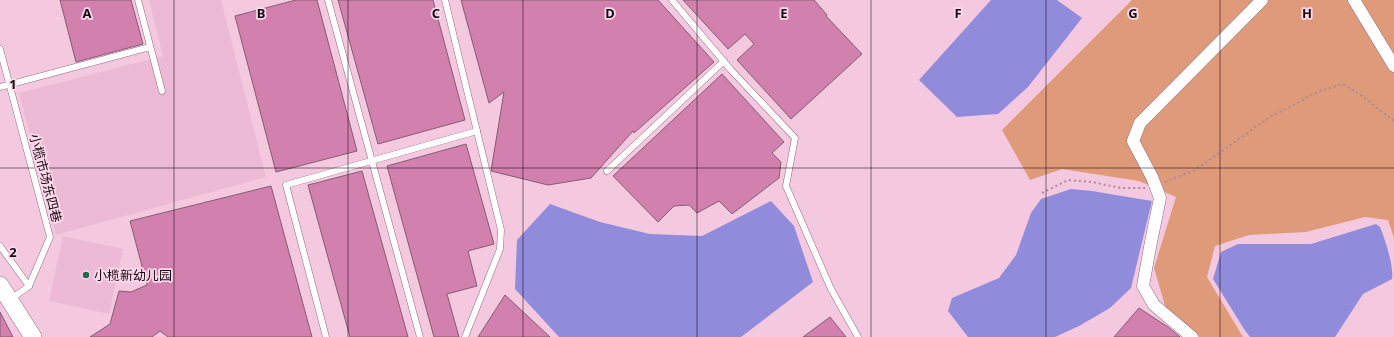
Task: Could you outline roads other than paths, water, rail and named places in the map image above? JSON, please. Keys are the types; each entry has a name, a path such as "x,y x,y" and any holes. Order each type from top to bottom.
{"street":[{"path":"1192,337 1154,305 1143,286 1160,198 1152,177 1133,141 1140,123 1262,0"},
{"path":"1354,0 1394,66"},
{"path":"0,285 33,337"}],"lane":[{"path":"138,0 162,90"},
{"path":"328,0 420,337"},
{"path":"445,0 501,230 500,249 465,337"},
{"path":"672,0 724,62 795,138 786,186 831,289 858,337"},
{"path":"0,87 150,47"},
{"name":"小榄市场东四巷","path":"0,49 50,237 29,286"},
{"path":"607,171 724,62"},
{"path":"326,337 286,185 477,131"},
{"path":"0,246 29,286 10,300"}],"place":[{"name":"小榄新幼儿园","path":"86,275"}]}
